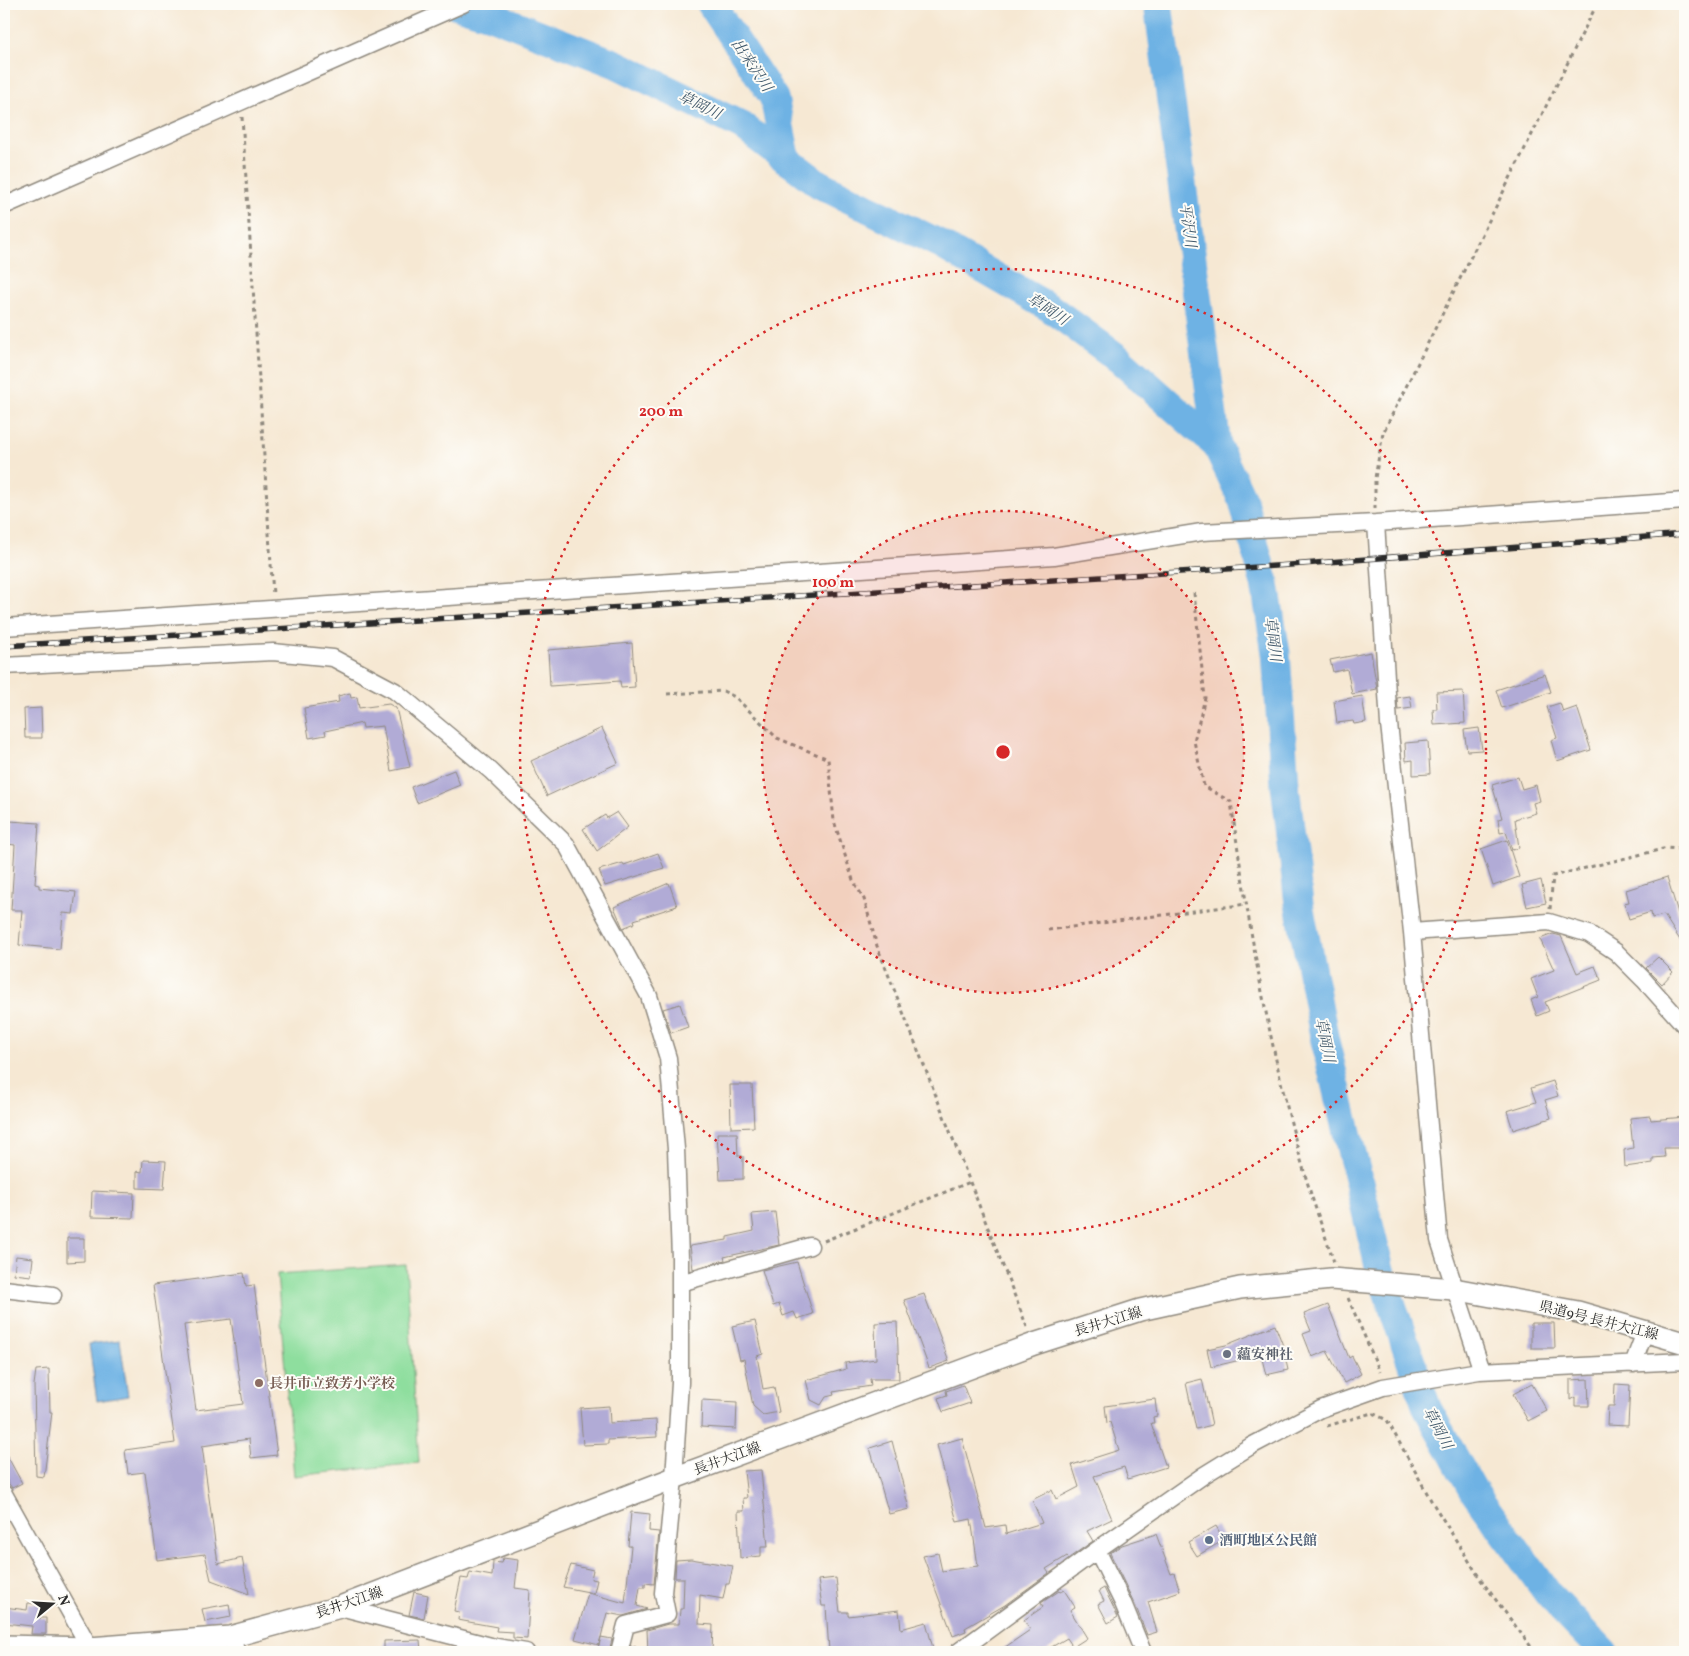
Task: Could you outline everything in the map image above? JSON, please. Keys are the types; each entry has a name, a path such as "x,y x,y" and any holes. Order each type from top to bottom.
{"main road":[{"name":"長井大江線","path":"4,1646 90,1648 234,1645 340,1607 674,1478 1034,1344 1140,1310 1240,1288 1336,1280 1454,1289"},
{"name":"県道9号 長井大江線","path":"1454,1289 1578,1312 1685,1343"}],"street":[{"path":"4,206 464,4"},
{"path":"4,627 217,611 273,610 1054,556 1202,532 1376,523 1685,502"},
{"path":"1376,523 1389,724 1412,932 1439,1240 1481,1371"},
{"path":"4,666 273,652 333,658 395,691 491,771 566,844 648,996 668,1058 676,1149 680,1283 680,1383 674,1478 663,1592 667,1614 626,1626 619,1652"},
{"path":"1412,932 1549,922 1589,934 1616,952 1685,1026"},
{"path":"680,1283 810,1246"},
{"path":"4,1289 53,1295"},
{"path":"1633,1364 1645,1332"},
{"path":"958,1652 1097,1550 1204,1475 1250,1446 1321,1409 1385,1387 1481,1371 1685,1361"},
{"path":"4,1494 90,1648"},
{"path":"1097,1550 1124,1603 1143,1652"},
{"path":"340,1607 491,1649 526,1652"}],"path":[{"path":"1376,523 1375,478 1383,433 1597,4"},
{"path":"241,102 273,610"},
{"path":"1194,593 1205,698 1194,741 1204,786 1231,802 1247,904 1274,1048 1302,1164 1336,1280 1385,1387"},
{"path":"668,694 723,691 735,696 777,738 828,759 834,821 853,880 864,899 877,946 1034,1344"},
{"path":"1549,922 1553,876 1667,848 1685,850"},
{"path":"1048,930 1247,904"},
{"path":"810,1246 970,1182"},
{"path":"1325,1426 1372,1413 1387,1420 1432,1502 1467,1556 1535,1652"}],"green space":[{"path":"406,1265 419,1463 294,1476 277,1274"}],"water":[{"path":"120,1340 128,1396 97,1401 89,1344"}],"building":[{"path":"632,643 635,687 621,688 620,681 550,686 548,650"},
{"path":"1371,652 1377,689 1352,694 1347,669 1333,672 1330,660"},
{"path":"1545,674 1551,692 1502,708 1496,690"},
{"path":"1463,691 1465,723 1434,725 1433,709 1437,709 1436,692"},
{"path":"350,693 351,698 357,697 359,708 389,704 396,708 410,767 391,771 383,726 363,728 362,723 325,731 326,735 309,738 304,708 339,702 338,696"},
{"path":"1362,696 1366,722 1354,724 1353,721 1337,723 1334,701"},
{"path":"1410,696 1412,708 1398,710 1397,698"},
{"path":"1560,703 1563,712 1577,707 1591,750 1557,761 1551,740 1557,738 1547,707"},
{"path":"41,708 42,738 25,738 24,709"},
{"path":"602,728 618,763 547,796 531,761"},
{"path":"1479,728 1482,750 1467,751 1464,730"},
{"path":"1428,741 1430,774 1413,775 1413,760 1406,761 1405,743"},
{"path":"454,770 460,785 417,803 411,787"},
{"path":"1518,777 1522,789 1536,785 1540,801 1533,803 1536,813 1515,819 1519,848 1512,850 1506,832 1500,833 1498,819 1502,818 1492,785"},
{"path":"617,812 628,827 597,851 583,829 605,815 607,818"},
{"path":"10,821 39,823 35,884 39,885 39,888 76,892 73,914 63,913 60,949 19,945 22,910 11,910 15,845 8,844"},
{"path":"1507,840 1519,877 1493,886 1481,849"},
{"path":"658,853 664,868 605,886 599,870 623,863 624,865"},
{"path":"1667,877 1679,916 1685,925 1685,948 1664,915 1652,918 1651,912 1629,919 1624,903 1629,902 1626,890"},
{"path":"1541,880 1546,903 1527,907 1522,885"},
{"path":"669,883 677,906 634,920 635,923 623,928 614,907"},
{"path":"1553,934 1561,936 1577,973 1595,966 1601,980 1545,1002 1549,1011 1537,1016 1531,1000 1538,997 1531,979 1554,970 1540,939"},
{"path":"1658,957 1673,972 1662,984 1646,968"},
{"path":"680,1004 688,1027 671,1033 663,1009"},
{"path":"1553,1081 1558,1096 1545,1100 1551,1118 1513,1130 1507,1111 1536,1102 1531,1088"},
{"path":"730,1085 752,1085 754,1127 731,1128"},
{"path":"1650,1116 1651,1120 1685,1117 1685,1148 1664,1148 1665,1157 1653,1158 1653,1163 1625,1167 1624,1150 1633,1148 1630,1118"},
{"path":"717,1133 737,1133 738,1156 743,1156 743,1179 720,1180"},
{"path":"143,1160 166,1161 164,1189 137,1188 137,1171 142,1172"},
{"path":"92,1191 134,1193 133,1218 91,1217"},
{"path":"775,1212 779,1245 724,1257 725,1260 693,1269 690,1246 727,1240 727,1237 754,1231 752,1214"},
{"path":"67,1238 84,1238 84,1261 67,1262"},
{"path":"16,1256 33,1258 31,1276 14,1274"},
{"path":"797,1262 813,1314 797,1319 794,1312 783,1316 779,1304 773,1306 762,1270"},
{"path":"244,1273 246,1286 254,1285 277,1455 251,1458 249,1439 202,1446 218,1564 242,1558 249,1594 211,1580 205,1554 157,1560 145,1472 128,1474 125,1450 175,1443 153,1285","holes":["231,1319 243,1404 196,1410 184,1325"]},
{"path":"924,1294 949,1361 929,1368 904,1300"},
{"path":"1328,1305 1349,1358 1352,1356 1361,1374 1344,1383 1327,1351 1312,1357 1303,1334 1311,1331 1304,1314"},
{"path":"755,1321 763,1354 757,1356 763,1389 774,1387 779,1412 763,1415 753,1406 744,1359 740,1360 732,1326"},
{"path":"897,1322 899,1379 870,1379 871,1386 833,1392 834,1395 826,1397 821,1405 811,1400 806,1380 846,1369 845,1363 876,1359 875,1323"},
{"path":"1531,1323 1554,1323 1555,1348 1531,1348"},
{"path":"1275,1325 1282,1343 1288,1370 1266,1375 1261,1355 1211,1367 1207,1349 1226,1345"},
{"path":"49,1369 50,1412 52,1412 44,1477 36,1476 34,1385 36,1370"},
{"path":"1202,1379 1212,1425 1196,1429 1186,1383"},
{"path":"1588,1379 1589,1406 1575,1406 1575,1397 1570,1400 1570,1380"},
{"path":"1532,1384 1547,1411 1528,1421 1513,1394"},
{"path":"1615,1384 1630,1385 1628,1426 1607,1425 1608,1406 1614,1406"},
{"path":"963,1385 970,1403 943,1412 938,1398 947,1395 946,1391"},
{"path":"1155,1399 1157,1416 1153,1417 1154,1423 1151,1423 1166,1467 1128,1479 1124,1467 1094,1476 1112,1519 1087,1531 1093,1541 1069,1558 1067,1556 1046,1569 1049,1573 1005,1605 965,1628 966,1631 953,1636 923,1556 938,1553 942,1571 978,1566 971,1519 957,1522 937,1445 962,1438 986,1528 1005,1525 1006,1534 1042,1523 1032,1500 1052,1490 1056,1499 1079,1487 1072,1465 1119,1450 1110,1422 1107,1423 1105,1406"},
{"path":"702,1400 737,1402 736,1429 701,1427"},
{"path":"609,1406 610,1423 656,1420 657,1437 608,1440 608,1444 583,1445 580,1408"},
{"path":"892,1441 909,1509 889,1514 870,1448"},
{"path":"4,1450 22,1483 12,1488 4,1477"},
{"path":"761,1470 768,1547 761,1547 761,1556 740,1558 738,1511 744,1511 743,1498 747,1498 744,1471"},
{"path":"631,1512 650,1514 649,1531 659,1532 654,1584 645,1583 645,1587 640,1587 637,1606 647,1609 623,1616 607,1613 599,1645 575,1639 588,1593 625,1603 631,1546 628,1546"},
{"path":"1216,1526 1224,1540 1197,1556 1188,1542"},
{"path":"1156,1534 1171,1574 1174,1573 1180,1591 1148,1602 1157,1632 1147,1635 1110,1553 1122,1545"},
{"path":"503,1558 518,1560 515,1588 530,1590 527,1639 513,1638 513,1632 496,1631 497,1627 458,1620 459,1612 454,1611 461,1578 468,1579 470,1572 492,1576 493,1562 501,1563"},
{"path":"691,1559 733,1566 723,1599 700,1595 699,1624 713,1625 712,1652 648,1652 647,1630 668,1624 679,1624 680,1609 683,1609 684,1578 675,1578 676,1560"},
{"path":"571,1565 593,1570 591,1579 597,1580 594,1593 563,1587"},
{"path":"836,1578 840,1612 848,1612 848,1616 899,1610 901,1629 926,1622 934,1652 829,1652 826,1606 822,1606 818,1580"},
{"path":"1104,1588 1118,1617 1108,1623 1098,1604 1104,1601 1099,1591"},
{"path":"1064,1590 1075,1607 1070,1610 1087,1638 1073,1647 1067,1638 1043,1652 998,1652 1030,1630 1024,1620 1043,1607 1041,1603 1059,1591"},
{"path":"414,1592 428,1595 424,1618 409,1615"},
{"path":"28,1603 40,1604 39,1618 46,1618 46,1634 31,1634 32,1626 4,1623 4,1607 27,1610"},
{"path":"229,1604 231,1617 205,1622 202,1609"},
{"path":"601,1637 612,1639 609,1652 597,1652"},
{"path":"420,1640 421,1652 384,1652 384,1641"},
{"path":"631,1645 639,1648 639,1652 629,1652"}],"waterway":[{"name":"草岡川","path":"454,4 493,16 616,64 742,126 819,184 936,242 1050,308 1119,359 1217,446 1243,501 1265,584 1276,653 1285,785 1299,904 1325,1041 1380,1270 1427,1408 1472,1489 1549,1595 1604,1652"},
{"name":"出来沢川","path":"711,4 774,98 787,161"},
{"name":"平沢川","path":"1158,4 1217,446"}],"railway":[{"path":"4,646 1290,565 1685,534"}],"place":[{"name":"蘊安神社","path":"1227,1354"},
{"name":"長井市立致芳小学校","path":"259,1383"},
{"name":"酒町地区公民館","path":"1209,1540"}]}
